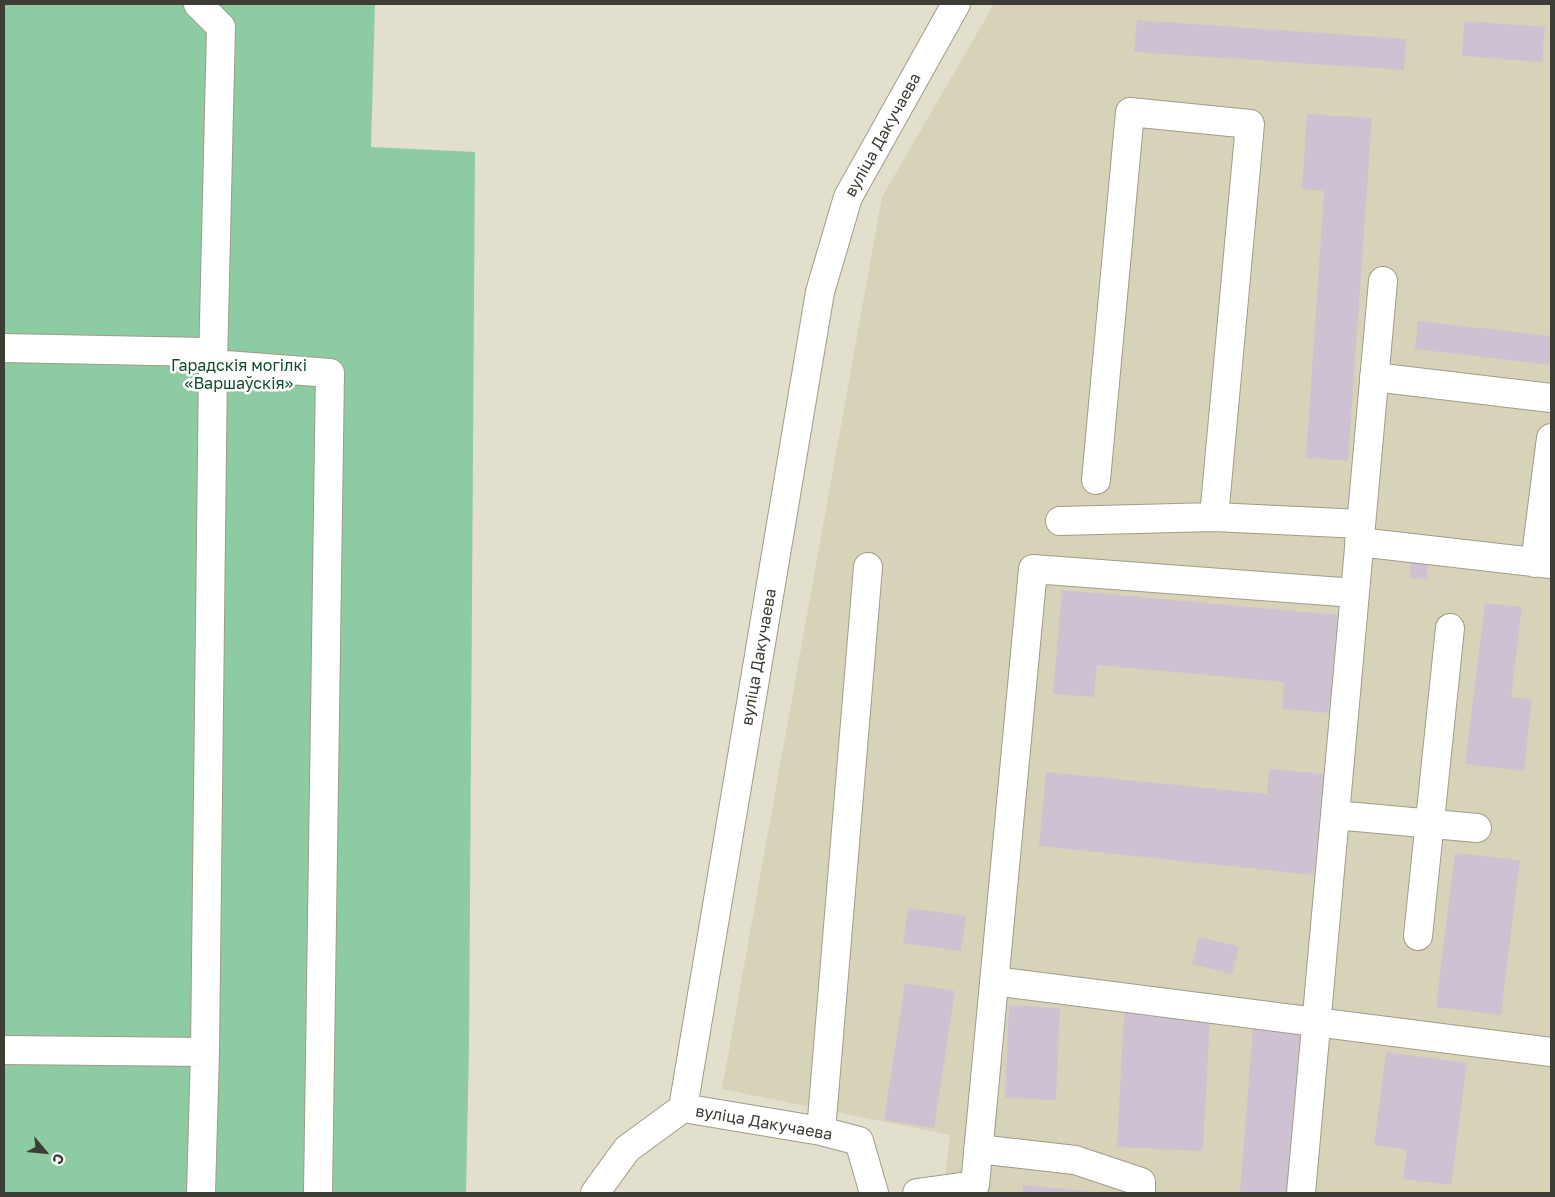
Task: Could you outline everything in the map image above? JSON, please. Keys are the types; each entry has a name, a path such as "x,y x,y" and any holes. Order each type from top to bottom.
{"street":[{"path":"198,4 221,27 213,364 202,1193"},
{"name":"вуліца Дакучаева","path":"874,1193 859,1141 821,1131 683,1108 820,292 848,196 956,4"},
{"path":"1096,480 1130,112 1250,124 1214,518"},
{"path":"1301,1193 1383,281"},
{"path":"4,348 204,352 213,364 330,372 318,1193"},
{"path":"1374,377 1551,398"},
{"path":"1060,521 1214,518 1360,533 1543,564 1551,438"},
{"path":"821,1131 868,567"},
{"path":"917,1193 975,1185 1034,568 1355,593"},
{"path":"1418,936 1450,628"},
{"path":"1335,815 1477,828"},
{"path":"994,981 1551,1052"},
{"path":"4,1050 205,1052"},
{"path":"595,1193 627,1149 683,1108"},
{"path":"978,1149 1075,1160 1141,1182 1141,1193"}],"shaded area":[{"path":"994,4 1551,4 1551,1193 943,1193 950,1135 722,1089 882,197"}],"green space":[{"name":"Гарадскія могілкі «Варшаўскія»","path":"4,4 375,4 371,147 475,152 469,1045 466,1193 4,1193"}],"building":[{"path":"1137,20 1406,39 1404,70 1134,52"},
{"path":"1464,21 1545,27 1542,62 1462,56"},
{"path":"1307,114 1372,118 1348,461 1306,458 1324,191 1302,189"},
{"path":"1418,321 1551,336 1551,365 1415,349"},
{"path":"1411,561 1428,562 1427,579 1410,578"},
{"path":"1062,590 1338,615 1329,713 1282,709 1284,682 1097,665 1094,697 1053,694"},
{"path":"1485,603 1522,607 1511,697 1532,699 1524,771 1465,764"},
{"path":"1269,769 1324,774 1314,875 1039,846 1046,772 1267,794"},
{"path":"1455,853 1520,860 1501,1015 1436,1007"},
{"path":"908,908 966,916 961,951 903,943"},
{"path":"1199,937 1239,947 1232,974 1192,964"},
{"path":"905,983 955,991 934,1128 884,1120"},
{"path":"1009,1005 1060,1008 1056,1100 1005,1098"},
{"path":"1124,1013 1210,1017 1203,1151 1117,1147"},
{"path":"1253,1027 1304,1031 1291,1193 1240,1193"},
{"path":"1386,1052 1467,1063 1451,1185 1403,1179 1407,1150 1374,1145"},
{"path":"1023,1185 1098,1192 1098,1193 1022,1193"}]}
